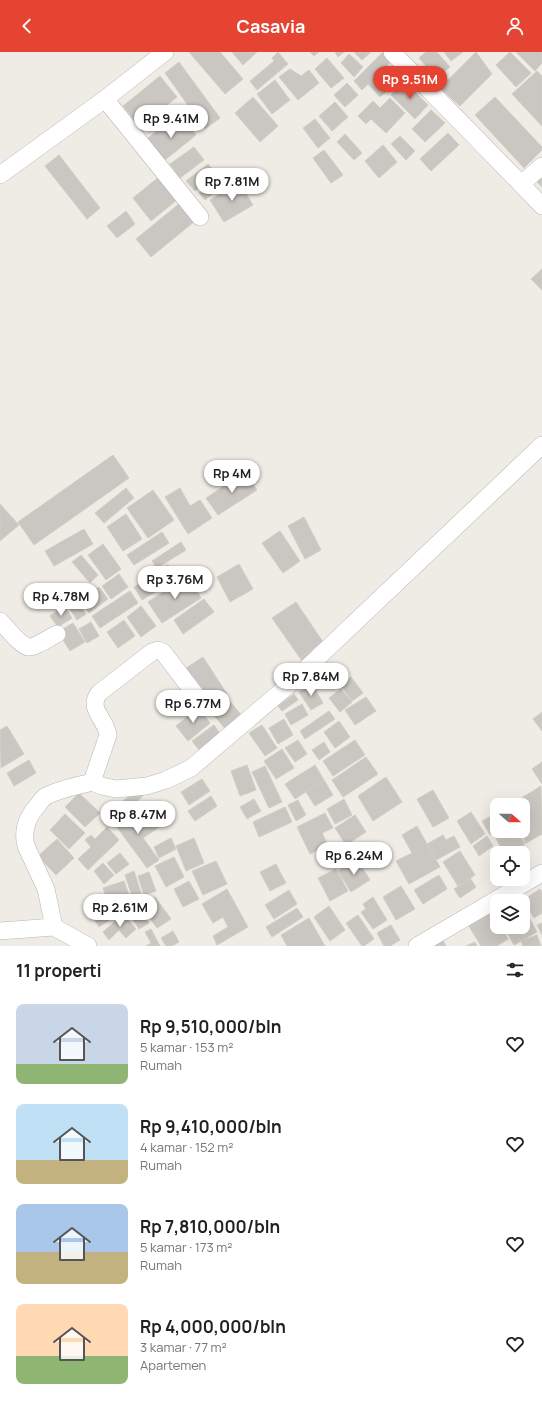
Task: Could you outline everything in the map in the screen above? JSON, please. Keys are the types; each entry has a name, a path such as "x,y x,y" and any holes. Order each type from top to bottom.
{"street":[{"path":"0,175 105,99 165,52"},
{"path":"392,52 542,206"},
{"path":"105,99 200,217"},
{"path":"521,184 542,166"},
{"path":"54,927 46,890 24,839 25,830 30,815 45,796 92,782 116,789 147,786 171,778 191,768 291,683 542,445"},
{"path":"0,621 22,644 28,647 34,646 57,634"},
{"path":"92,782 108,735 107,728 94,706 94,699 98,693 152,652 158,650 163,652 204,706"},
{"path":"418,946 542,873"},
{"path":"0,931 54,927 88,946"}],"building":[{"path":"189,52 220,52 243,79 225,94"},
{"path":"232,52 257,52 243,65"},
{"path":"278,52 288,64 257,90 250,81 274,61 272,58"},
{"path":"310,52 319,52 314,56"},
{"path":"335,52 344,52 338,57"},
{"path":"354,52 371,52 362,60"},
{"path":"383,52 392,61 378,74 390,88 380,97 368,84 362,90 354,81"},
{"path":"426,52 437,52 450,67 437,78 419,58"},
{"path":"444,52 463,52 451,61"},
{"path":"476,52 492,74 460,106 440,88"},
{"path":"510,52 531,73 516,87 496,65"},
{"path":"516,52 542,52 542,63 535,71"},
{"path":"349,54 363,67 354,77 341,63"},
{"path":"327,58 344,78 331,88 315,69"},
{"path":"179,62 220,118 205,129 165,73"},
{"path":"393,64 403,75 392,87 381,76"},
{"path":"290,69 301,76 309,70 319,83 298,100 279,77"},
{"path":"537,71 542,76 542,126 512,94"},
{"path":"160,76 177,97 140,127 123,106"},
{"path":"275,80 290,100 272,114 257,94"},
{"path":"404,81 428,105 415,119 391,95"},
{"path":"347,83 358,95 345,107 334,95"},
{"path":"253,97 278,126 260,142 235,113"},
{"path":"495,97 542,147 542,150 524,168 475,115"},
{"path":"390,98 405,113 386,133 371,119 366,124 358,116 373,101 380,108"},
{"path":"335,102 348,117 332,131 319,116"},
{"path":"431,110 445,123 425,142 412,129"},
{"path":"315,119 330,138 318,148 303,128"},
{"path":"184,120 196,135 165,160 147,139 166,123 172,130"},
{"path":"448,133 459,145 431,171 420,159"},
{"path":"345,134 362,153 354,160 337,142"},
{"path":"400,136 415,151 406,160 391,144"},
{"path":"383,145 397,162 379,178 365,161"},
{"path":"194,147 204,160 180,178 170,164"},
{"path":"324,150 343,175 331,183 313,158"},
{"path":"59,155 100,208 87,219 45,166"},
{"path":"208,164 216,174 195,191 186,181"},
{"path":"542,170 542,187 534,179"},
{"path":"160,176 178,199 151,221 133,198"},
{"path":"215,179 221,186 205,200 199,193"},
{"path":"239,182 253,205 224,222 210,200"},
{"path":"180,203 195,221 151,257 136,239"},
{"path":"126,211 135,224 117,238 107,226"},
{"path":"542,269 542,290 531,279"},
{"path":"113,455 129,478 34,545 18,522"},
{"path":"245,472 257,490 218,515 206,498"},
{"path":"126,488 134,498 104,523 95,513"},
{"path":"180,488 190,506 200,500 212,518 188,534 165,497"},
{"path":"153,490 174,520 148,538 127,508"},
{"path":"0,504 19,525 0,541"},
{"path":"126,514 142,539 123,551 107,527"},
{"path":"304,517 321,550 305,559 288,526"},
{"path":"84,529 93,544 54,566 45,551"},
{"path":"280,531 300,561 283,573 262,543"},
{"path":"162,532 169,543 134,565 127,555"},
{"path":"181,542 186,550 157,568 152,561"},
{"path":"103,544 121,569 106,580 88,555"},
{"path":"81,555 98,575 90,583 72,562"},
{"path":"239,564 253,589 230,602 217,577"},
{"path":"168,565 177,580 169,585 160,569"},
{"path":"119,574 128,587 111,599 102,586"},
{"path":"156,574 163,587 142,600 134,587"},
{"path":"188,576 201,598 162,623 148,602"},
{"path":"99,587 108,599 89,613 80,600"},
{"path":"130,591 138,603 100,628 92,616"},
{"path":"204,599 214,612 183,634 174,620"},
{"path":"76,600 86,614 77,620 68,606"},
{"path":"296,602 323,642 300,658 272,618"},
{"path":"64,606 72,618 58,627 50,616"},
{"path":"141,606 156,626 141,637 127,617"},
{"path":"124,620 135,636 118,648 107,632"},
{"path":"91,622 99,636 87,643 79,629"},
{"path":"73,623 85,642 70,651 58,632"},
{"path":"312,649 318,657 306,666 300,658"},
{"path":"203,657 227,694 210,706 186,668"},
{"path":"351,677 363,693 352,701 340,685"},
{"path":"312,684 323,703 311,710 299,692"},
{"path":"341,689 352,702 340,712 329,698"},
{"path":"294,694 298,700 282,711 278,706"},
{"path":"366,697 376,711 355,725 345,710"},
{"path":"228,699 242,716 226,730 212,713"},
{"path":"302,704 308,715 291,725 285,714"},
{"path":"198,708 210,723 188,741 176,726"},
{"path":"329,711 335,719 305,739 300,731"},
{"path":"542,712 542,731 533,719"},
{"path":"284,719 293,735 278,744 269,728"},
{"path":"339,721 350,737 335,748 324,732"},
{"path":"214,725 221,735 200,751 192,741"},
{"path":"262,725 277,748 265,756 249,733"},
{"path":"7,726 24,754 1,768 0,730"},
{"path":"298,740 307,754 295,762 285,748"},
{"path":"355,740 365,755 333,776 323,761"},
{"path":"324,742 330,752 319,760 312,750"},
{"path":"282,749 294,768 276,779 264,761"},
{"path":"366,757 378,774 343,797 332,780"},
{"path":"29,760 36,773 14,786 7,773"},
{"path":"542,762 542,784 532,769"},
{"path":"247,765 256,790 240,796 231,771"},
{"path":"315,765 324,780 295,799 285,784"},
{"path":"265,766 282,802 269,808 252,772"},
{"path":"386,777 402,802 373,821 358,796"},
{"path":"202,779 210,791 189,805 181,792"},
{"path":"324,780 333,795 315,806 306,792"},
{"path":"541,786 542,834 526,843 523,838 530,838 530,798 521,798"},
{"path":"137,789 143,796 129,808 123,801"},
{"path":"433,790 449,818 433,827 417,799"},
{"path":"79,793 100,813 85,827 65,807"},
{"path":"211,796 217,806 195,821 188,811"},
{"path":"254,799 261,811 247,819 240,807"},
{"path":"344,799 352,815 335,824 327,809"},
{"path":"298,800 306,815 296,821 288,805"},
{"path":"147,801 152,807 137,820 132,813"},
{"path":"285,807 292,822 259,837 253,822"},
{"path":"126,808 139,825 154,814 162,825 143,838 159,860 147,868 111,819"},
{"path":"471,812 485,834 471,844 457,821"},
{"path":"325,813 333,828 322,833 328,845 310,854 297,827"},
{"path":"65,814 85,833 69,849 50,830"},
{"path":"355,815 366,832 346,845 335,828"},
{"path":"490,817 490,835 482,821"},
{"path":"417,826 440,867 409,884 396,861 412,853 402,835"},
{"path":"107,827 119,840 88,870 78,859 91,847 85,840 91,835 95,839"},
{"path":"443,835 446,840 454,836 460,847 436,860 427,844"},
{"path":"487,836 493,846 490,846 490,848 479,856 473,846"},
{"path":"171,838 176,849 159,858 154,847"},
{"path":"194,838 204,863 186,871 176,846"},
{"path":"496,838 521,838 525,844 522,846 500,846"},
{"path":"57,839 74,858 56,875 38,856"},
{"path":"460,851 475,875 458,886 443,862"},
{"path":"120,853 129,864 116,874 107,863"},
{"path":"174,857 184,877 166,887 155,866"},
{"path":"357,859 370,880 351,892 338,871"},
{"path":"216,861 227,884 203,895 192,871"},
{"path":"103,863 114,875 104,884 94,871"},
{"path":"276,864 286,883 270,891 260,872"},
{"path":"336,869 348,891 330,901 318,878"},
{"path":"134,871 141,893 132,896 125,875"},
{"path":"149,872 156,891 144,895 138,876"},
{"path":"439,875 447,889 423,904 414,890"},
{"path":"470,878 476,887 460,898 454,889"},
{"path":"124,881 129,895 108,902 103,888"},
{"path":"189,881 199,899 183,907 174,889"},
{"path":"401,886 415,909 396,920 383,897"},
{"path":"227,889 248,927 217,945 213,936 228,927 223,917 213,923 202,904"},
{"path":"540,889 542,892 542,913 534,918 530,911 530,895"},
{"path":"289,890 297,904 274,919 265,905"},
{"path":"155,897 171,919 157,928 142,907"},
{"path":"373,897 387,920 373,929 361,912 366,909 363,904"},
{"path":"117,901 123,911 99,927 93,917"},
{"path":"137,905 149,923 139,929 128,912"},
{"path":"329,906 345,930 330,941 314,917"},
{"path":"297,908 303,917 272,937 266,927"},
{"path":"490,909 490,934 505,934 508,939 497,946 481,946 467,923"},
{"path":"123,914 136,929 126,938 119,930 109,940 103,932"},
{"path":"358,915 374,939 364,946 362,946 346,923"},
{"path":"309,918 325,946 287,946 281,935"},
{"path":"530,919 537,932 514,945 508,934 530,934"},
{"path":"542,923 542,935 537,925"},
{"path":"391,925 400,940 390,946 384,946 377,933"},
{"path":"151,929 160,946 146,946 151,943 145,932"},
{"path":"173,931 179,942 172,946 166,946 161,938"},
{"path":"537,935 541,946 523,946 521,941"},
{"path":"442,938 446,946 427,946"},
{"path":"475,942 477,946 466,946"}]}
